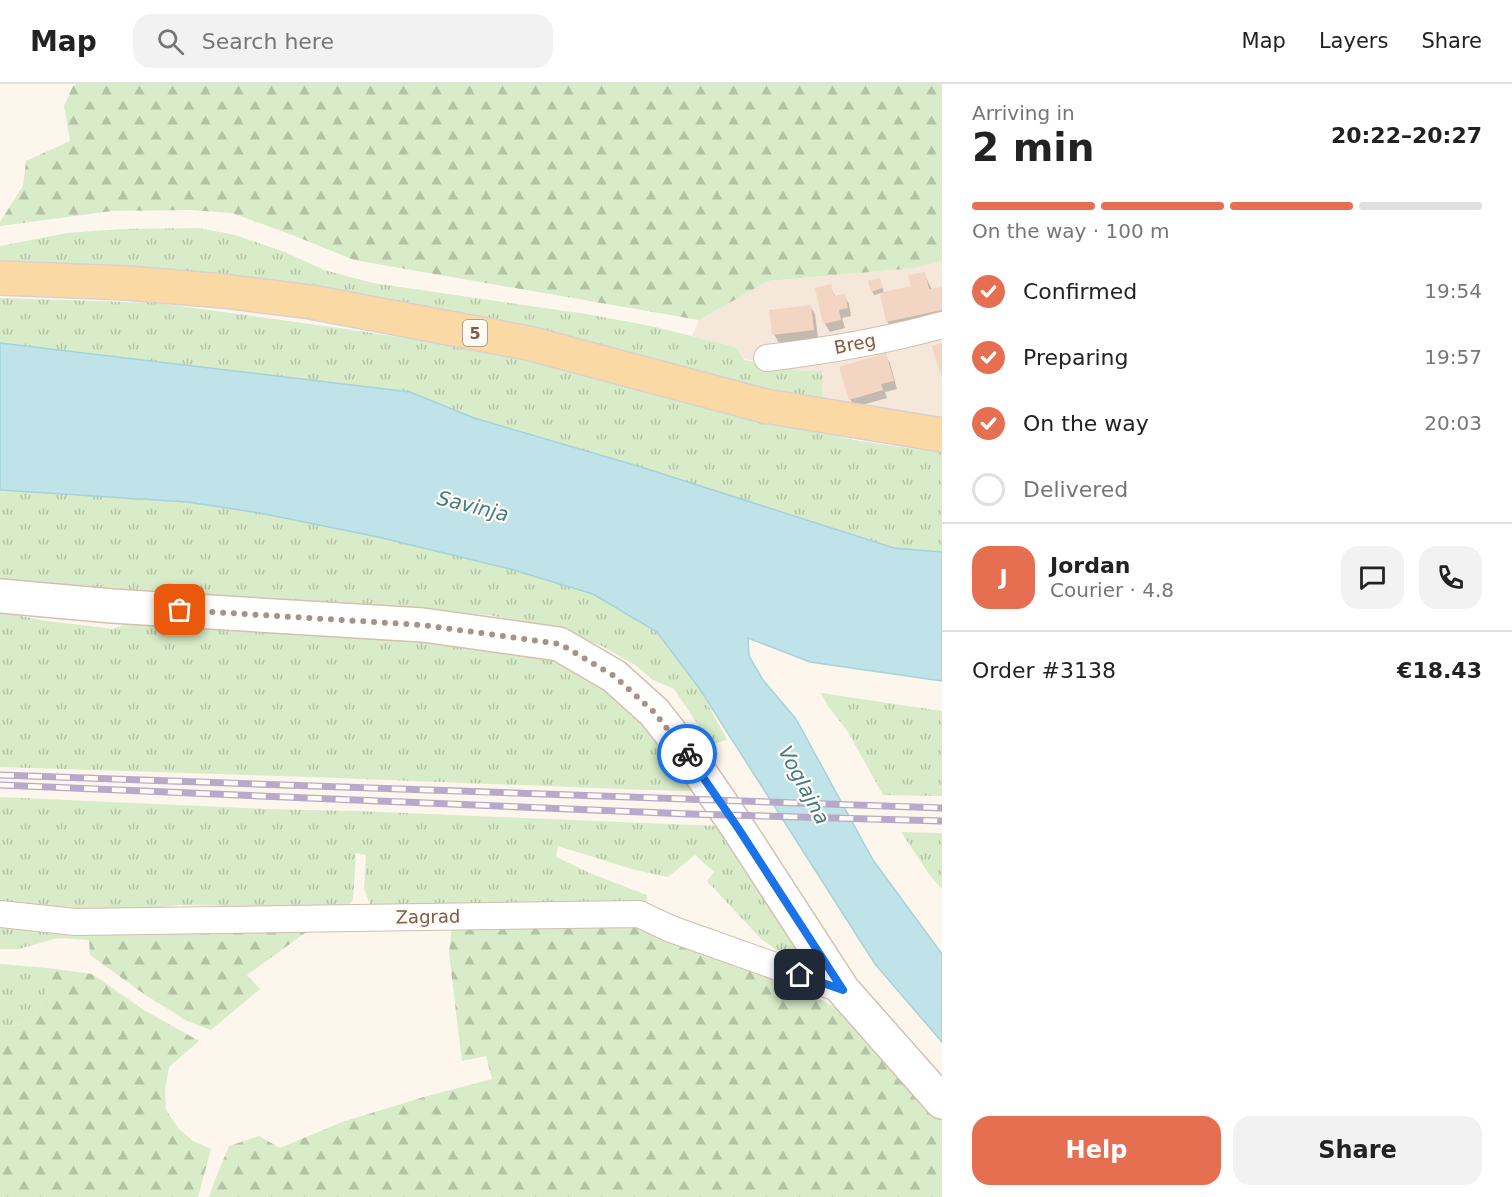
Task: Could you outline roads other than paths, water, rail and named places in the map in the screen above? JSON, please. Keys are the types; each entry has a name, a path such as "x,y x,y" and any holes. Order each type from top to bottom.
{"main road":[{"name":"5","path":"0,278 128,283 223,291 311,303 528,342 765,406 942,435"}],"street":[{"name":"Breg","path":"767,358 872,341 942,325"},
{"path":"0,596 111,606 423,625 560,644 614,676 654,712 688,755 738,828 843,990 942,1102"},
{"name":"Zagrad","path":"0,914 75,922 639,914 671,929 843,990"}],"water":[{"path":"0,343 410,392 474,418 641,467 894,548 942,552 942,681 810,662 748,638 749,656 763,680 796,719 873,860 942,954 942,1042 875,964 699,688 657,632 593,594 510,569 378,537 260,513 187,502 0,490"}],"railway":[{"path":"0,775 942,808"},
{"path":"0,785 689,814 942,821"}],"water label":[{"name":"Savinja","path":"473,506"},
{"name":"Voglajna","path":"804,785"}]}
